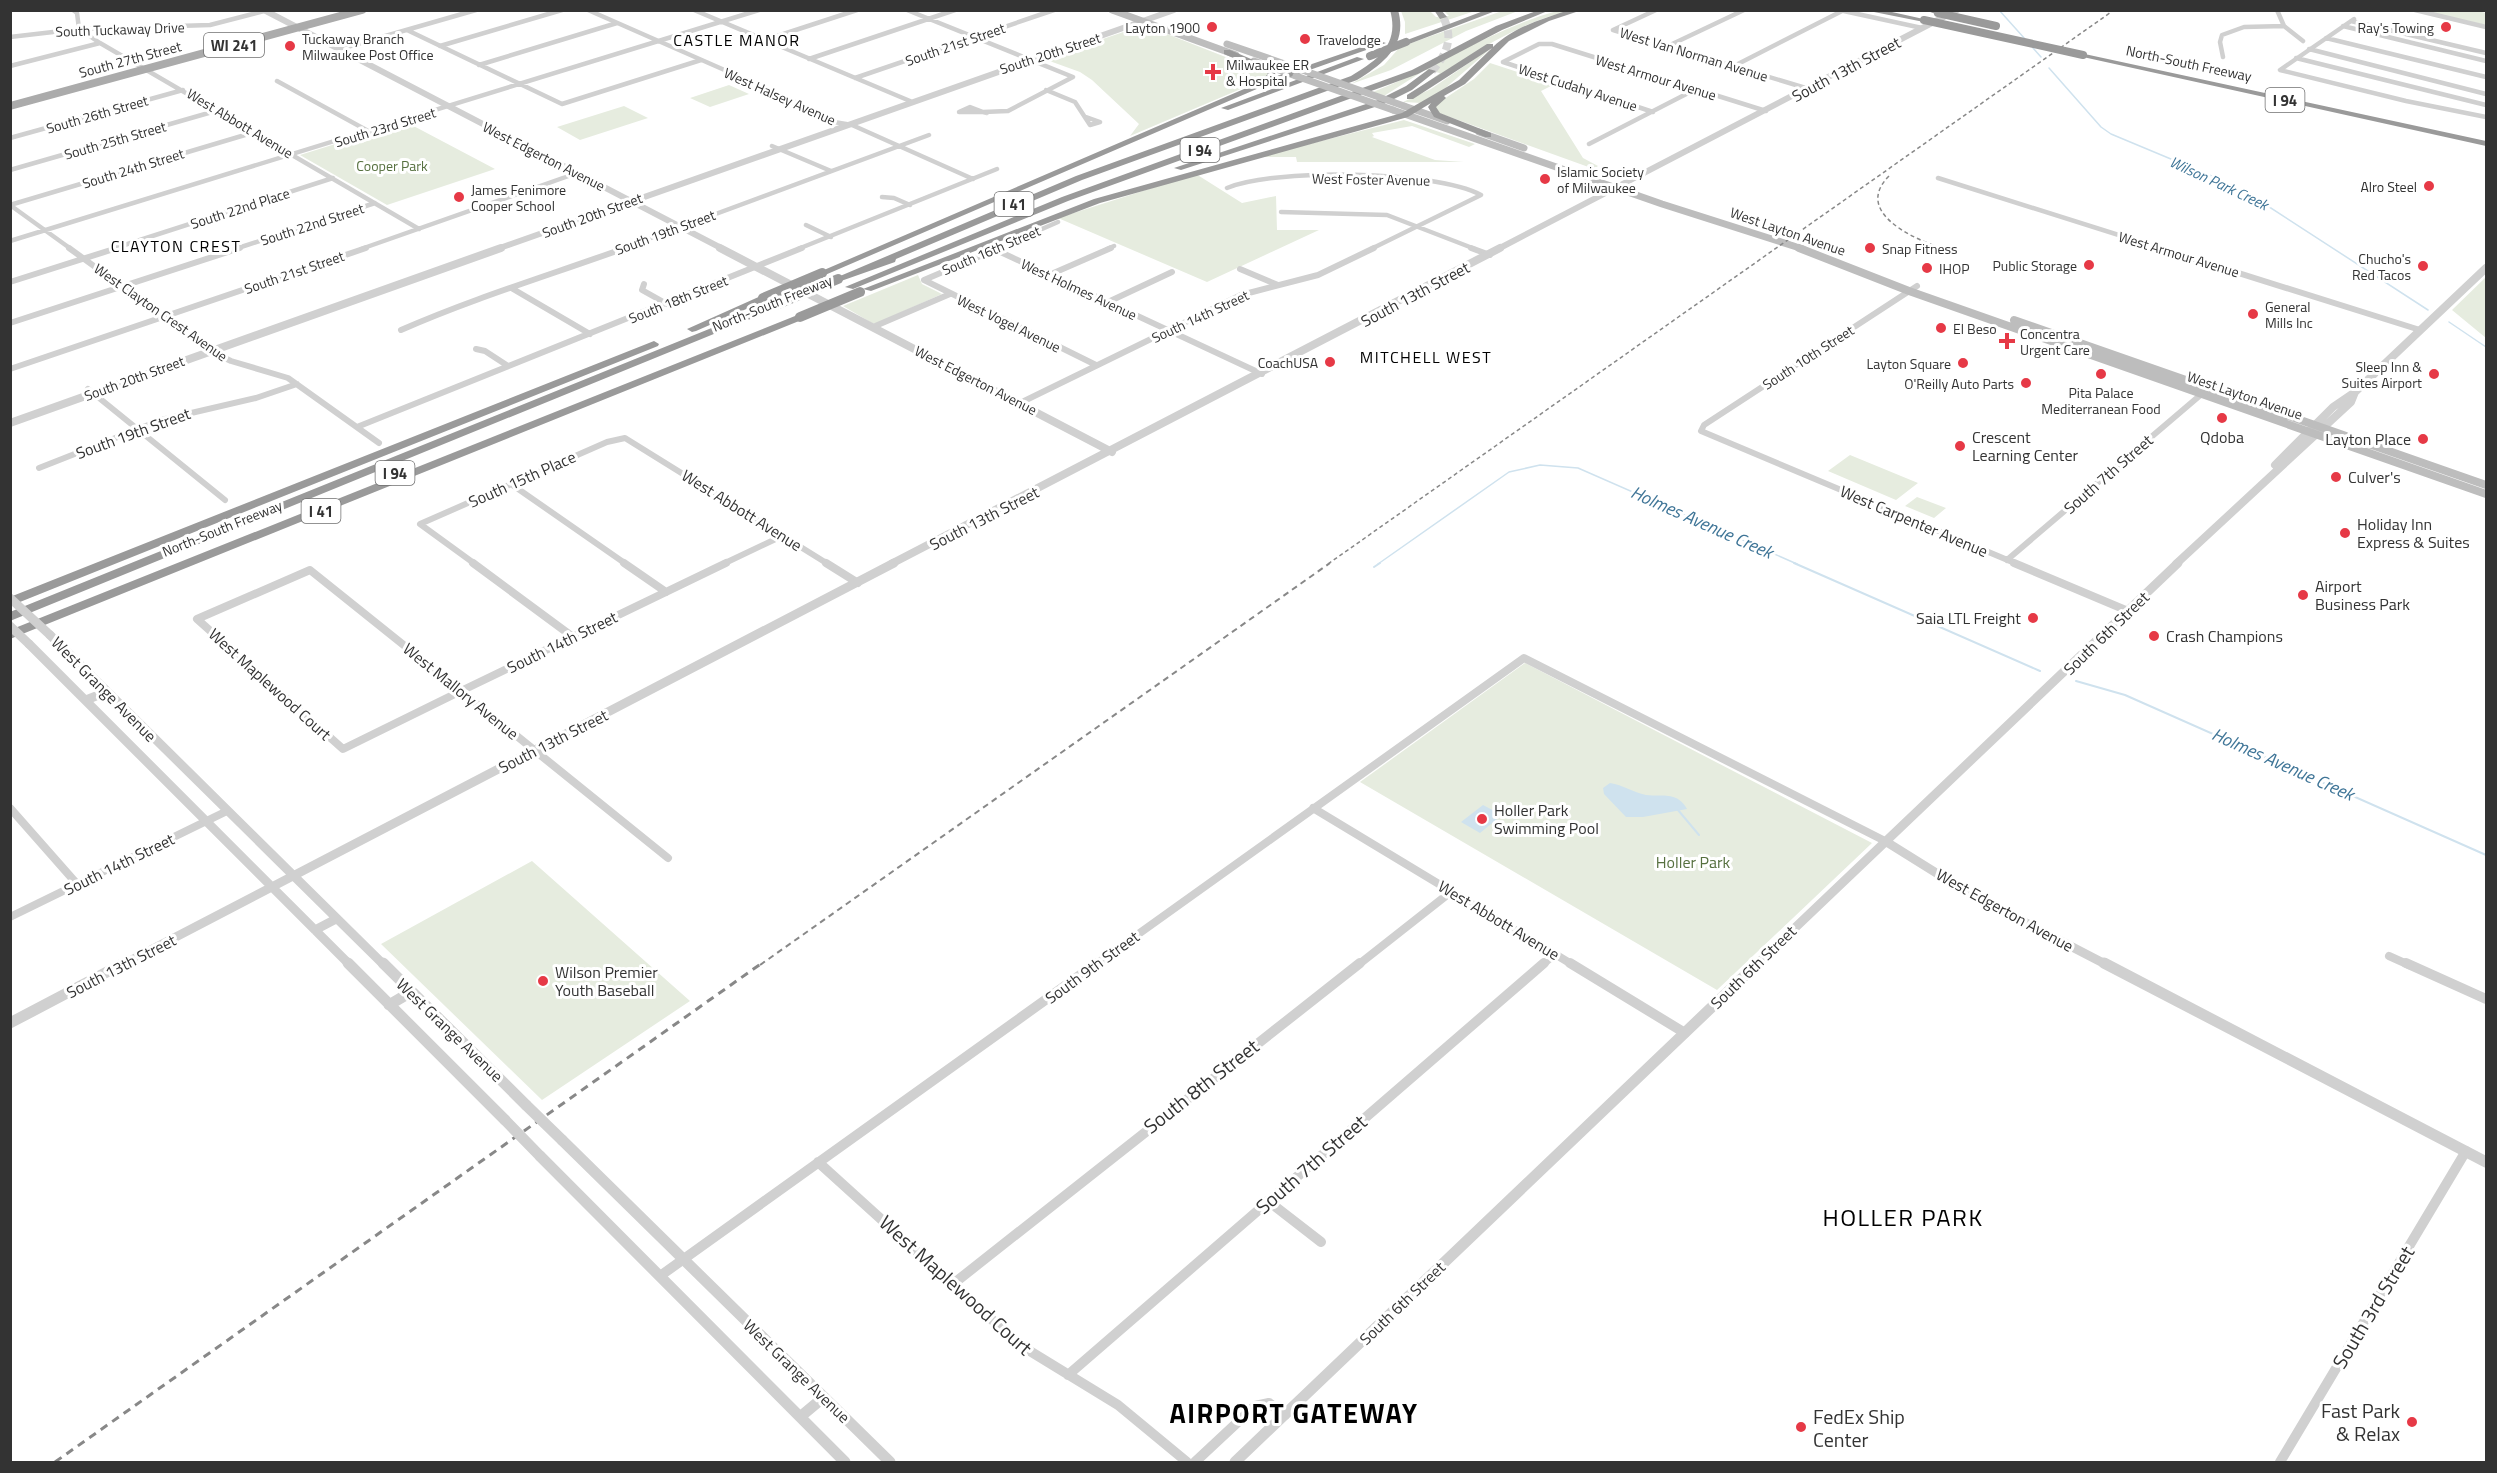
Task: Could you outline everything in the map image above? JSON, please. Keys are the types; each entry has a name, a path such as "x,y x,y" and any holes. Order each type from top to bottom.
{"highway":[{"name":"I 41","path":"852,273 1024,200 1337,86 1366,71 1382,59 1395,41 1399,23 1394,10"},
{"path":"986,202 1169,129 1370,56 1407,38 1481,10"},
{"path":"10,600 69,579 692,329 769,301 986,202 1256,86 1382,43 1407,38 1495,10"},
{"name":"North-South Freeway","path":"10,617 769,301 838,279 1195,144 1363,85 1408,66 1491,24 1527,10"},
{"path":"1196,162 1392,105 1429,87 1498,40 1547,15 1579,10"},
{"path":"1867,10 1923,24"},
{"name":"North-South Freeway","path":"1886,10 1923,24 2145,62 2487,136"},
{"name":"North-South Freeway","path":"1910,10 1933,13 2487,144"},
{"path":"981,245 1097,201 1416,114 1462,82 1506,39 1547,15"},
{"name":"North-South Freeway","path":"10,634 1065,199 1404,76 1499,28 1547,15"},
{"path":"1227,52 1272,73 1269,78 1256,86"},
{"name":"I 41","path":"10,634 632,387 860,292 981,245 1062,209 1196,162 1381,102 1409,88 1432,71"},
{"path":"1446,93 1432,107 1433,112 1488,135"},
{"path":"1380,122 1404,110 1416,114"},
{"path":"825,274 1100,166 1156,146 1178,142"},
{"path":"10,645 346,510 632,387"}],"main road":[{"name":"South 27th Street","path":"10,99 338,10"},
{"path":"298,28 307,22 351,10"},
{"name":"South 27th Street","path":"10,106 362,10"},
{"path":"1112,10 1135,19 1153,18 1393,110 1404,110"},
{"path":"1131,10 1144,18 1227,52 1298,73 1404,110"},
{"path":"170,62 290,24"},
{"name":"West Layton Avenue","path":"1416,114 1488,135 1622,186"},
{"name":"West Layton Avenue","path":"1416,114 1790,244 2201,394 2487,485"},
{"name":"West Layton Avenue","path":"1913,288 2211,388 2487,494"}],"street":[{"path":"79,29 75,12 86,10"},
{"path":"340,49 476,10"},
{"path":"440,46 562,10"},
{"name":"West Halsey Avenue","path":"588,10 838,123 847,124 973,179"},
{"path":"694,10 907,100"},
{"name":"South 23rd Street","path":"10,241 370,132 759,10"},
{"path":"765,40 857,10"},
{"path":"907,10 1073,76 1072,80 1046,90 1029,102 1015,108 987,113 959,112 970,107 987,113"},
{"path":"809,59 955,10"},
{"name":"South 21st Street","path":"855,78 1054,10"},
{"name":"South 20th Street","path":"1029,57 1144,18 1158,10"},
{"path":"1153,18 1174,10"},
{"name":"West Van Norman Avenue","path":"1656,10 1613,30 1809,89"},
{"path":"1668,46 1743,10"},
{"name":"South 13th Street","path":"10,1023 1809,89 1923,24 1957,10"},
{"path":"2277,10 2284,26 2303,41"},
{"path":"2415,10 2487,27"},
{"name":"West Edgerton Avenue","path":"264,11 1112,452"},
{"name":"South Tuckaway Drive","path":"10,37 79,29 210,25 264,11"},
{"path":"1734,66 1841,11 1923,24"},
{"name":"South 20th Street","path":"775,148 838,123 1135,19"},
{"path":"2487,53 2353,20 2280,69 2406,101 2487,117"},
{"path":"479,65 617,23"},
{"path":"2223,57 2220,42 2222,35 2229,31 2255,26 2284,26"},
{"path":"2343,26 2487,61"},
{"name":"West Abbott Avenue","path":"79,29 419,229"},
{"path":"407,30 556,103 576,100 701,60"},
{"path":"2326,38 2487,77"},
{"path":"10,66 100,43"},
{"name":"West Armour Avenue","path":"1503,62 1545,43 1766,111"},
{"path":"2309,49 2487,94"},
{"path":"2296,58 2487,105"},
{"name":"West Cudahy Avenue","path":"1503,62 1653,112"},
{"path":"277,81 370,132"},
{"path":"1589,144 1696,89"},
{"name":"South 26th Street","path":"10,138 183,90"},
{"path":"1046,90 1075,102 1086,117"},
{"name":"South 20th Street","path":"10,417 90,391 847,124 907,100"},
{"name":"South 25th Street","path":"10,170 219,110"},
{"name":"South 24th Street","path":"10,205 255,132"},
{"name":"South 19th Street","path":"400,330 450,309 929,135"},
{"path":"775,148 831,171"},
{"name":"South 18th Street","path":"357,427 759,267 997,169"},
{"name":"South 21st Street","path":"10,369 577,173"},
{"name":"South 22nd Place","path":"10,282 333,178"},
{"name":"West Armour Avenue","path":"1938,178 2420,330"},
{"name":"West Foster Avenue","path":"1227,188 1257,179 1426,179 1458,184 1481,195"},
{"name":"South 14th Street","path":"1020,403 1241,295 1318,275 1481,195"},
{"path":"882,197 894,198 910,205"},
{"name":"South 22nd Street","path":"10,323 375,203"},
{"name":"West Clayton Crest Avenue","path":"10,205 208,349 231,362 280,374 379,443"},
{"path":"1281,212 1371,213 1418,226 1490,255"},
{"name":"South 16th Street","path":"924,279 1058,222"},
{"path":"806,225 831,237"},
{"path":"1049,275 1114,246"},
{"name":"West Holmes Avenue","path":"994,249 1262,374"},
{"name":"South 6th Street","path":"1235,1462 2128,611 2272,472 2274,467 2351,402 2355,392 2487,268"},
{"path":"1240,269 1278,285"},
{"path":"1108,302 1172,272"},
{"name":"West Vogel Avenue","path":"924,279 1096,365"},
{"path":"644,284 642,290 667,304"},
{"path":"513,288 590,334"},
{"name":"South 10th Street","path":"1701,430 1913,288"},
{"name":"South 16th Street","path":"873,327 950,294"},
{"path":"476,349 485,351 508,366"},
{"name":"South 19th Street","path":"39,468 175,415 256,398 297,384"},
{"name":"South 7th Street","path":"2007,560 2201,394 2211,388"},
{"path":"90,391 225,500"},
{"name":"South 20th Street","path":"10,423 90,391"},
{"name":"West Carpenter Avenue","path":"1701,430 1711,437 2128,611"},
{"name":"West Abbott Avenue","path":"625,438 858,583"},
{"name":"South 15th Place","path":"573,638 420,524 607,442 625,438"},
{"path":"511,484 666,592"},
{"name":"South 14th Street","path":"343,748 782,536"},
{"name":"West Mallory Avenue","path":"197,619 310,570 668,858"},
{"name":"West Grange Avenue","path":"10,600 50,635 293,877 890,1462"},
{"name":"West Maplewood Court","path":"197,619 343,748"},
{"name":"West Grange Avenue","path":"10,626 845,1462"},
{"name":"West Edgerton Avenue","path":"1524,658 1885,841 1970,894 2487,1162"},
{"name":"South 9th Street","path":"660,1276 1524,658"},
{"path":"86,700 106,692"},
{"name":"West Abbott Avenue","path":"1314,807 1685,1033"},
{"path":"10,808 77,884"},
{"name":"South 14th Street","path":"10,917 227,811"},
{"name":"South 8th Street","path":"953,1284 1452,891"},
{"path":"315,930 336,919"},
{"name":"South 7th Street","path":"1068,1375 1555,954"},
{"path":"2390,956 2487,999"},
{"path":"389,1005 411,992"},
{"name":"South 3rd Street","path":"2280,1462 2466,1151"},
{"name":"West Maplewood Court","path":"818,1162 1020,1346 1118,1405 1187,1462"},
{"path":"1268,1201 1321,1242"},
{"path":"800,1417 824,1397"},
{"path":"1195,1462 1255,1406 1269,1403 1285,1414"}],"green space":[{"path":"2474,10 2486,13 2486,25 2422,11"},
{"path":"1401,11 1430,11 1436,17 1449,16 1444,11 1475,11 1405,34 1405,22"},
{"path":"1502,11 1518,11 1466,31 1391,70 1351,84 1384,65 1400,47"},
{"path":"1557,11 1568,11 1525,26 1485,46 1408,96 1440,73 1425,70 1384,96 1373,92 1487,38"},
{"path":"1144,25 1269,74 1262,80 1130,136 1139,124 1092,80 1080,72 1044,59"},
{"path":"1495,45 1442,91 1422,103 1403,102 1431,89"},
{"path":"1490,63 1555,84 1541,91 1583,158 1598,166 1594,169 1436,112 1435,105 1474,79"},
{"path":"729,85 749,94 710,107 690,98"},
{"path":"624,106 648,118 580,140 557,127"},
{"path":"1404,120 1475,144 1469,147 1412,126 1372,133 1374,136 1372,137 1435,160 1464,162 1297,162 1296,157 1258,157"},
{"name":"Cooper Park","path":"406,122 495,169 387,205 300,155"},
{"path":"1196,174 1242,203 1276,196 1277,230 1319,230 1207,282 1058,218"},
{"path":"918,275 922,284 942,294 877,323 872,323 843,306"},
{"path":"2486,277 2486,338 2452,310"},
{"path":"1850,455 1918,483 1896,500 1828,471"},
{"path":"1917,497 1946,508 1934,518 1905,506"},
{"name":"Holler Park","path":"1525,663 1872,843 1717,990 1360,782"},
{"name":"Wilson Premier Youth Baseball","path":"532,861 690,1001 542,1100 381,944"}],"water":[{"path":"1610,783 1646,795 1674,797 1687,809 1643,817 1626,817 1604,794 1603,788"},
{"name":"Holler Park Swimming Pool","path":"1483,805 1502,815 1480,833 1461,822"}],"waterway":[{"name":"Wilson Park Creek","path":"1999,10 2025,39"},
{"name":"Wilson Park Creek","path":"2033,48 2041,57"},
{"name":"Wilson Park Creek","path":"2049,68 2101,127 2111,134 2214,177 2257,199 2428,310"},
{"name":"Wilson Park Creek","path":"2449,322 2486,347"},
{"name":"Holmes Avenue Creek","path":"1378,564 1509,472 1540,465 1578,468 1797,564"},
{"name":"Holmes Avenue Creek","path":"1374,567 1380,563"},
{"name":"Holmes Avenue Creek","path":"1794,563 2040,671"},
{"name":"Holmes Avenue Creek","path":"2076,681 2125,695 2486,855"},
{"path":"1678,810 1699,835"}],"tunnel":[{"path":"1432,71 1442,58 1447,46 1448,32 1443,17"}],"railway":[{"path":"1328,564 2114,10"},
{"path":"1889,176 1880,189 1878,200 1882,211 1901,229 1938,247"},
{"path":"760,965 1330,563"},
{"path":"55,1462 762,963"}],"place":[{"name":"Layton 1900","path":"1212,27"},
{"name":"Ray's Towing","path":"2446,27"},
{"name":"Travelodge","path":"1305,39"},
{"name":"Tuckaway Branch Milwaukee Post Office","path":"290,46"},
{"name":"Milwaukee ER & Hospital","path":"1213,72"},
{"name":"Islamic Society of Milwaukee","path":"1545,179"},
{"name":"Alro Steel","path":"2429,186"},
{"name":"James Fenimore Cooper School","path":"459,197"},
{"name":"Snap Fitness","path":"1870,248"},
{"name":"Public Storage","path":"2089,265"},
{"name":"Chucho's Red Tacos","path":"2423,266"},
{"name":"IHOP","path":"1927,268"},
{"name":"General Mills Inc","path":"2253,314"},
{"name":"El Beso","path":"1941,328"},
{"name":"Concentra Urgent Care","path":"2007,341"},
{"name":"CoachUSA","path":"1330,362"},
{"name":"Layton Square","path":"1963,363"},
{"name":"Pita Palace Mediterranean Food","path":"2101,374"},
{"name":"Sleep Inn & Suites Airport","path":"2434,374"},
{"name":"O'Reilly Auto Parts","path":"2026,383"},
{"name":"Qdoba","path":"2222,418"},
{"name":"Layton Place","path":"2423,439"},
{"name":"Crescent Learning Center","path":"1960,446"},
{"name":"Culver's","path":"2336,477"},
{"name":"Holiday Inn Express & Suites","path":"2345,533"},
{"name":"Airport Business Park","path":"2303,595"},
{"name":"Saia LTL Freight","path":"2033,618"},
{"name":"Crash Champions","path":"2154,636"},
{"name":"Holler Park Swimming Pool","path":"1482,819"},
{"name":"Wilson Premier Youth Baseball","path":"543,981"},
{"name":"Fast Park & Relax","path":"2412,1422"},
{"name":"FedEx Ship Center","path":"1801,1427"}],"district":[{"name":"CASTLE MANOR","path":"737,40"},
{"name":"CLAYTON CREST","path":"176,246"},
{"name":"MITCHELL WEST","path":"1426,357"},
{"name":"HOLLER PARK","path":"1903,1217"},
{"name":"AIRPORT GATEWAY","path":"1294,1412"}]}
